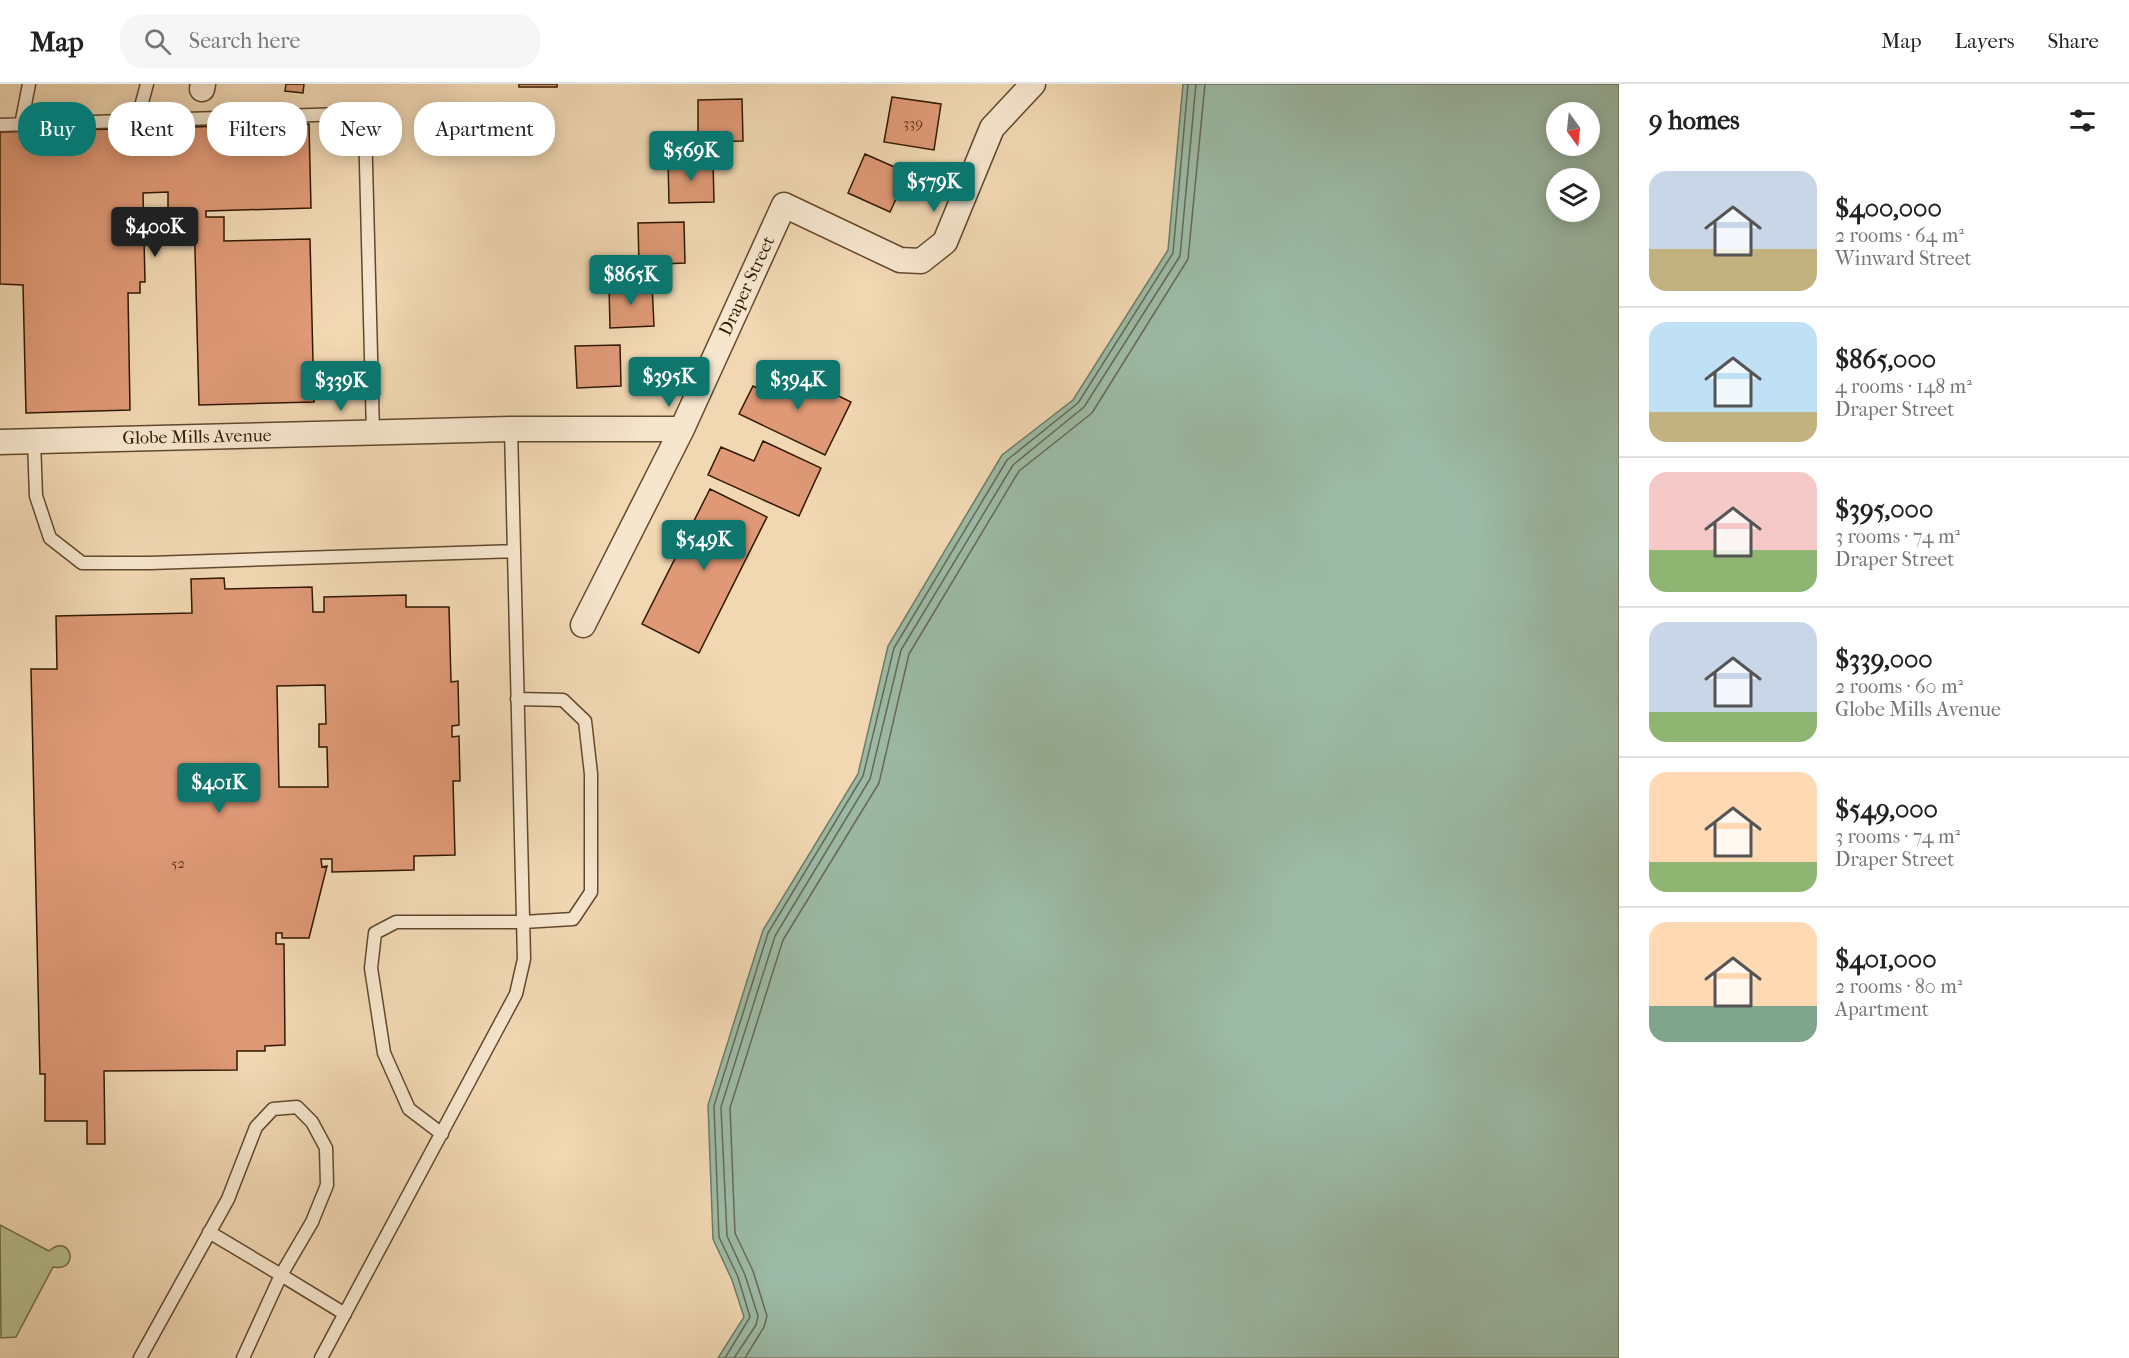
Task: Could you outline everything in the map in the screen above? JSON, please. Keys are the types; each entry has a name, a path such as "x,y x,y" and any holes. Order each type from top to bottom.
{"street":[{"name":"Draper Street","path":"583,625 682,429 784,205 900,260 921,261 945,242 992,128 1033,84"},
{"name":"Globe Mills Avenue","path":"0,442 511,429 682,429"}],"lane":[{"path":"25,102 29,84"},
{"path":"142,102 147,84"},
{"path":"195,119 344,114 365,125 373,433"},
{"path":"0,125 18,125"},
{"path":"321,1358 516,994 524,959 511,429"},
{"path":"34,441 36,496 50,538 82,563 150,563 514,551"},
{"path":"442,1134 409,1109 384,1053 371,968 375,933 396,922 523,922 573,919 591,892 591,774 585,721 563,700 517,699"},
{"path":"140,1358 228,1199 256,1127 273,1109 297,1107 312,1122 326,1148 327,1185 312,1222 281,1275 243,1358"},
{"path":"209,1232 345,1314"}],"shaded area":[{"path":"0,1225 49,1251 57,1246 63,1246 70,1254 67,1264 62,1267 53,1267 16,1337 1,1338"}],"water":[{"path":"1183,84 1619,84 1619,1358 718,1358 744,1317 732,1280 713,1239 708,1105 763,930 858,774 888,646 1002,455 1073,400 1168,250"}],"building":[{"path":"286,84 304,84 303,93 285,91"},
{"path":"519,84 557,84 557,87 519,87"},
{"path":"892,97 941,104 934,150 884,142"},
{"path":"742,99 743,141 698,142 698,100"},
{"path":"307,124 309,124 311,208 206,211 206,217 224,217 224,241 310,239 314,402 199,405 194,211 168,211 168,192 143,193 145,282 140,282 140,293 128,293 130,410 26,413 23,285 0,284 0,132 18,132 18,156 96,156 96,130 108,129 108,156 195,156 195,127 207,127 207,156 307,156"},
{"path":"865,154 908,173 890,212 848,193"},
{"path":"713,161 714,202 669,203 668,162"},
{"path":"684,222 685,263 639,265 638,223"},
{"path":"652,284 654,326 610,328 609,285"},
{"path":"620,345 621,386 577,388 575,346"},
{"path":"784,369 851,402 825,455 739,414 753,386 772,395"},
{"path":"763,441 821,468 799,516 708,475 721,447 754,461"},
{"path":"710,489 767,517 699,653 642,624"},
{"path":"224,578 225,589 312,587 313,612 324,612 324,597 406,595 406,607 449,607 451,682 458,681 459,725 452,726 452,737 459,736 460,781 453,781 455,855 414,856 414,870 332,872 332,859 321,859 322,867 327,866 309,938 282,938 282,933 276,933 276,944 284,944 285,1045 265,1046 265,1051 237,1051 237,1070 104,1071 105,1144 87,1144 87,1121 45,1121 45,1074 40,1074 31,669 57,669 56,616 192,613 191,579","holes":["325,685 326,724 319,724 319,747 327,747 328,787 279,787 277,686"]}]}
